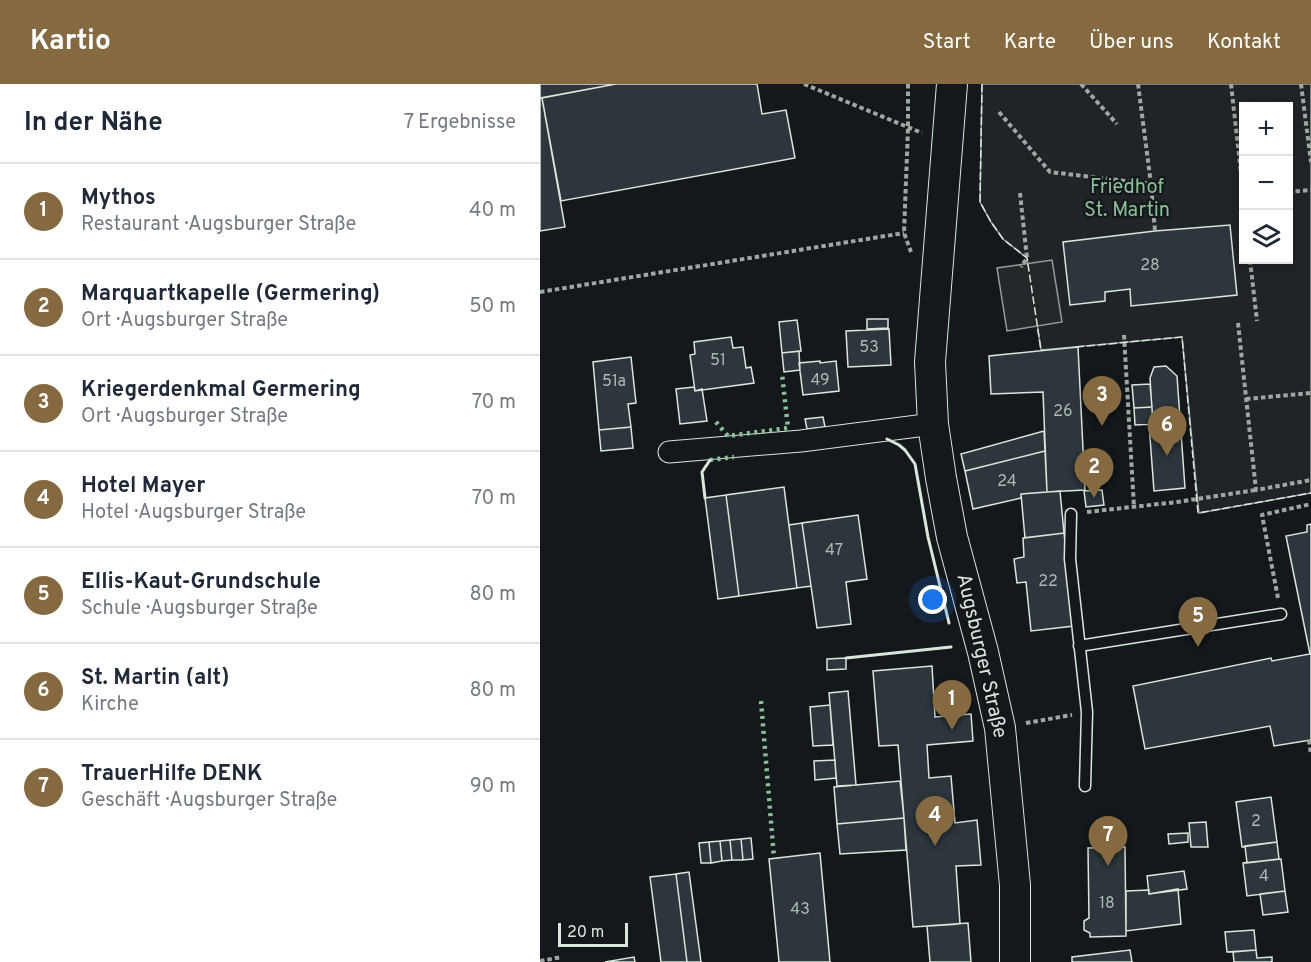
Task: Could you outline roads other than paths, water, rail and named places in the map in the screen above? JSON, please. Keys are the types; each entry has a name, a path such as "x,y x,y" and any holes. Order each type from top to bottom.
{"street":[{"name":"Augsburger Straße","path":"951,84 930,362 933,424 940,478 952,537 983,652 1000,728 1016,885 1015,962"},
{"path":"669,452 801,441 933,424"}],"lane":[{"path":"1071,514 1070,559 1087,712 1085,786"},
{"path":"1079,646 1281,614"}],"place":[{"name":"Kriegerdenkmal Germering","path":"1102,426"},
{"name":"St. Martin (alt)","path":"1167,456"},
{"name":"Marquartkapelle (Germering)","path":"1094,498"},
{"name":"Ellis-Kaut-Grundschule","path":"1198,647"},
{"name":"Mythos","path":"952,730"},
{"name":"Hotel Mayer","path":"935,846"},
{"name":"TrauerHilfe DENK","path":"1108,866"}],"park label":[{"name":"Friedhof St. Martin","path":"1127,200"}]}
